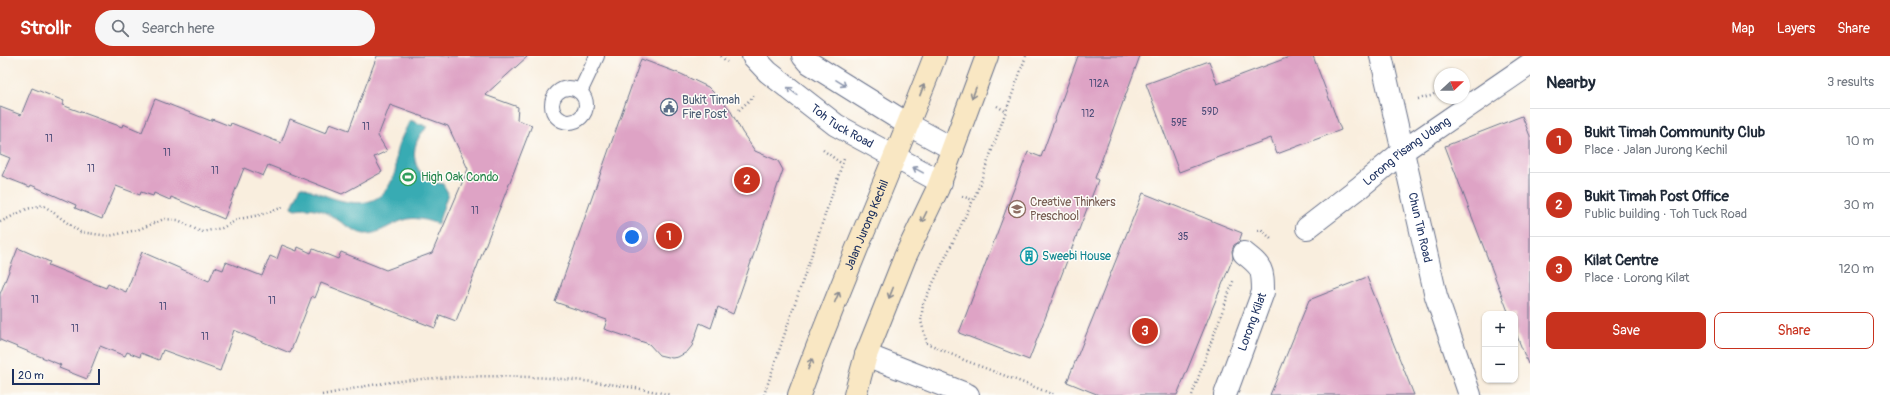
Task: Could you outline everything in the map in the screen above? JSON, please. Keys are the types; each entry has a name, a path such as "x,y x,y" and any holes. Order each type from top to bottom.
{"main road":[{"name":"Jalan Jurong Kechil","path":"799,395 822,333 935,56"},
{"path":"855,395 866,355 905,257 940,182 987,56"}],"street":[{"name":"Toh Tuck Road","path":"753,56 774,77 836,125 940,182"},
{"path":"803,56 808,62 908,125 953,149"},
{"name":"Chun Tin Road","path":"1381,56 1436,296 1470,395"},
{"name":"Lorong Pisang Udang","path":"1307,228 1403,151 1530,64"},
{"name":"Lorong Kilat","path":"1225,395 1263,292 1263,277 1259,264 1244,253"},
{"path":"866,355 968,395"}],"lane":[{"path":"580,92 597,56"}],"path":[{"path":"1026,56 976,194 923,304 921,321 927,343 964,360 1055,395"},
{"path":"1414,100 1434,94"},
{"path":"739,110 752,98"},
{"path":"764,395 853,134"},
{"path":"0,222 26,209 43,205 80,232 109,236 137,230 164,219 178,220 201,232 222,228 239,219 260,215 284,207"},
{"path":"1192,395 1244,253"},
{"path":"322,395 384,383 441,378 534,377 621,387 671,395"}],"water":[{"name":"High Oak Condo","path":"410,120 428,127 421,134 416,143 414,152 415,161 419,169 424,176 443,184 448,193 438,224 412,219 402,221 370,234 364,234 353,230 329,214 317,209 296,209 292,207 301,186 327,196 354,203 367,202 378,197 388,187 395,172 397,150"}],"building":[{"path":"377,56 528,56 485,95 518,107 517,120 532,125 456,321 440,315 435,328 321,283 315,298 312,296 290,353 234,330 220,371 163,350 159,360 141,353 140,357 127,352 125,356 100,346 87,379 59,368 61,365 0,340 0,294 18,248 50,262 48,265 106,288 108,284 126,292 142,252 209,281 215,267 223,270 226,262 262,276 270,256 277,259 282,245 297,251 298,247 311,253 313,249 338,259 341,252 386,270 432,253 468,169 448,126 390,105 378,136 387,151 374,157 382,172 342,194 268,165 263,176 244,168 224,219 171,197 170,200 154,193 153,196 141,192 140,195 116,186 102,219 75,208 76,205 31,185 30,187 2,176 10,158 0,154 0,107 21,115 32,88 64,101 62,105 122,127 123,124 142,132 155,99 211,121 212,119 230,126 231,123 281,143 290,119 326,133 330,123 349,130"},
{"name":"Sweebi House","path":"1078,56 1140,56 1095,178 1098,180 1029,360 959,333 1028,152 1041,157"},
{"path":"1292,56 1313,56 1341,130 1277,154 1271,138 1179,172 1146,84 1209,61 1217,84"},
{"path":"641,59 681,74 708,87 729,108 742,132 755,151 778,161 783,170 733,314 718,307 711,328 700,323 692,346 687,352 678,357 672,358 659,355 649,344 604,329 607,320 555,302"},
{"path":"1522,116 1530,136 1530,364 1528,364 1518,339 1518,311 1508,311 1445,146"},
{"path":"1143,193 1242,233 1239,242 1234,245 1232,251 1233,258 1177,395 1099,395 1067,382"},
{"path":"1367,277 1414,395 1270,395 1309,300"}],"place":[{"name":"Bukit Timah Fire Post","path":"669,107"},
{"name":"High Oak Condo","path":"408,177"},
{"name":"Bukit Timah Post Office","path":"747,180"},
{"name":"Creative Thinkers Preschool","path":"1017,209"},
{"name":"Bukit Timah Community Club","path":"669,236"},
{"name":"Sweebi House","path":"1029,256"},
{"name":"Kilat Centre","path":"1145,331"}]}
